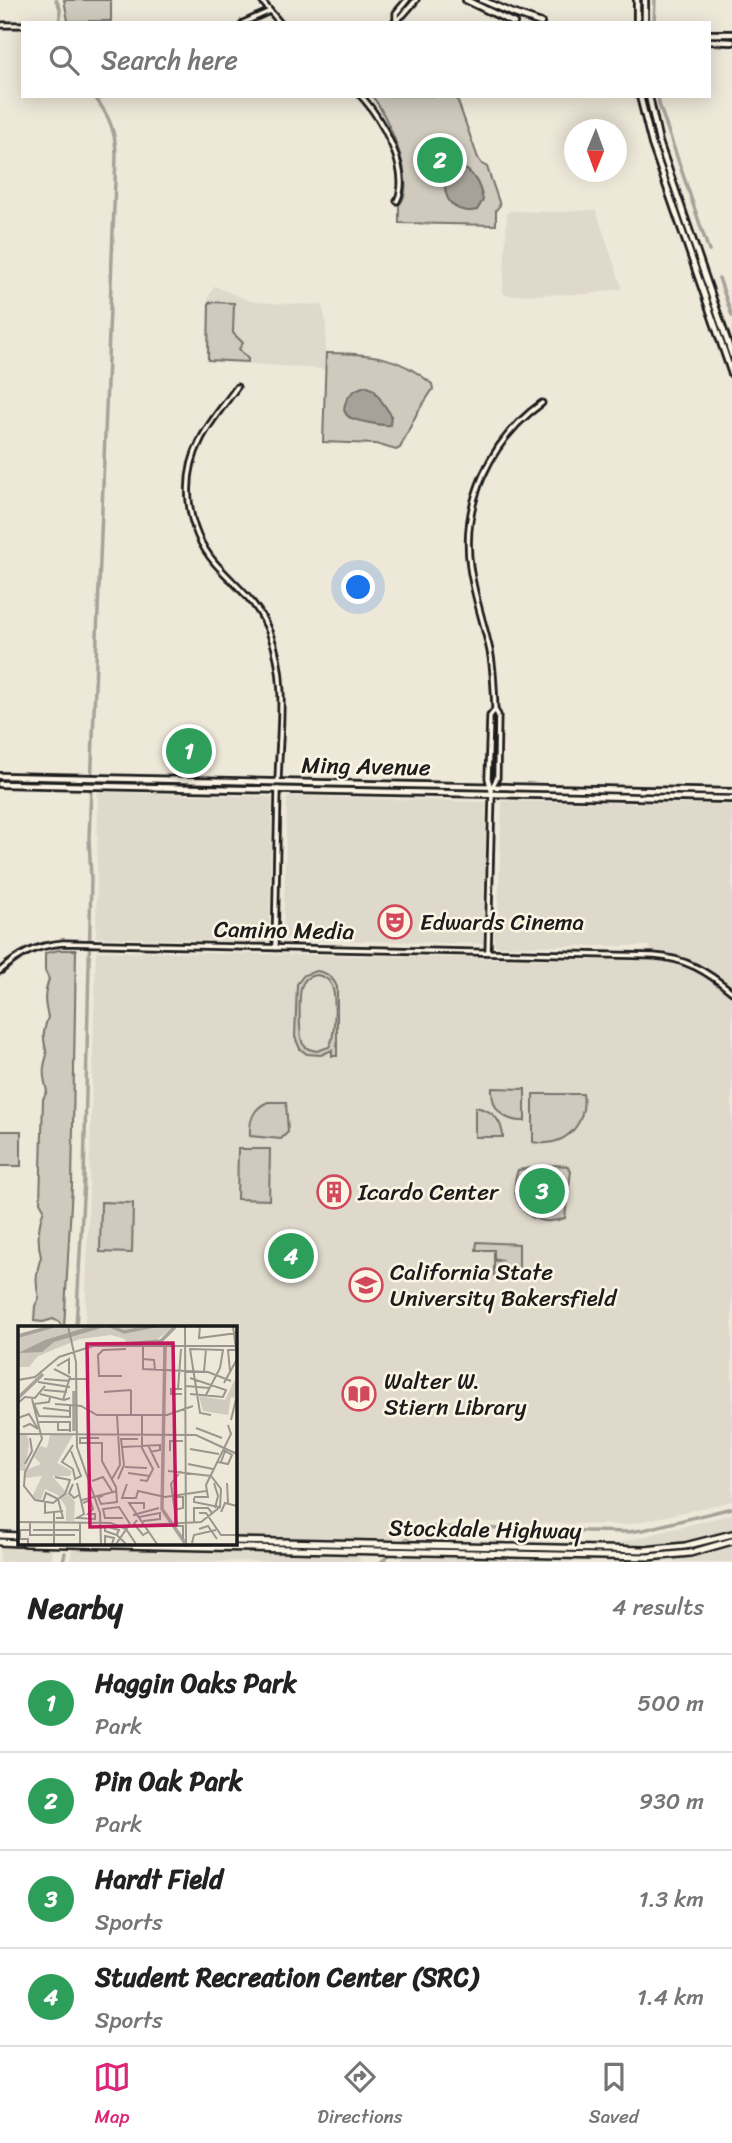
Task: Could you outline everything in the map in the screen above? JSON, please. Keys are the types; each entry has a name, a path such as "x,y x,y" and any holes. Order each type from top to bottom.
{"main road":[{"path":"466,0 510,21"},
{"path":"482,0 535,21"},
{"path":"637,0 637,21"},
{"path":"645,0 645,21"},
{"path":"711,34 732,38"},
{"path":"712,41 732,38"},
{"path":"640,98 652,144 732,374"},
{"path":"649,98 659,142 732,355"},
{"name":"Ming Avenue","path":"0,776 732,792"},
{"path":"146,787 151,783 174,780"},
{"name":"Ming Avenue","path":"0,784 732,799"},
{"name":"Stockdale Highway","path":"236,1541 648,1550 694,1545 732,1534"},
{"path":"0,1535 18,1536"},
{"name":"Stockdale Highway","path":"154,1545 657,1557 696,1551 732,1541"},
{"path":"0,1542 18,1543"},
{"path":"378,1551 396,1544"}],"street":[{"path":"261,0 278,21"},
{"path":"394,21 396,13 407,0"},
{"path":"394,21 416,0"},
{"path":"248,21 270,11"},
{"path":"0,25 21,25"},
{"path":"363,98 378,117 393,148 399,180 397,201"},
{"path":"237,387 196,449 189,475 188,502 202,544 213,560 255,605 273,641 280,684 278,782"},
{"path":"488,952 492,787 496,778 498,715 495,710 492,660 469,565 470,517 477,489 492,456 512,428 542,403"},
{"path":"492,787 488,778 490,716 495,710"},
{"path":"275,948 278,789"},
{"name":"Camino Media","path":"0,971 19,955 40,947 63,943 662,956 698,968 732,992"}],"shaded area":[{"path":"64,0 111,0 111,21 68,21"},
{"path":"373,98 457,98 478,158 487,167 500,205 496,210 496,225 399,223 399,205 404,196 405,182 403,167 399,150"},
{"path":"459,166 469,171 478,184 483,200 477,210 468,211 454,206 446,194 449,171"},
{"path":"509,211 596,211 622,287 620,289 588,294 503,293"},
{"path":"214,286 250,301 322,305 326,322 325,369 206,361 208,298"},
{"path":"209,302 234,303 233,333 243,343 239,349 248,362 208,360"},
{"path":"326,353 369,355 394,361 432,384 433,389 417,413 400,448 396,450 376,444 323,442"},
{"path":"366,386 374,390 391,415 390,425 358,420 346,415 344,410 348,397"},
{"path":"98,792 272,799 267,942 96,937"},
{"path":"287,798 486,802 483,944 283,939"},
{"name":"California State University Bakersfield","path":"502,801 732,805 732,1501 627,1525 437,1521 415,1524 407,1529 409,1532 403,1538 400,1536 390,1540 236,1536 236,1326 85,1326 96,951 649,961 650,946 497,946 494,944 495,916 498,916"},
{"path":"76,950 72,1186 64,1326 53,1319 34,1321 35,1306 39,1298 39,1233 44,1209 40,1202 43,1099 47,1091 44,1073 47,1055 44,1032 48,1017 45,998 49,979 45,971 45,953"},
{"path":"316,971 326,974 337,987 337,1056 332,1056 332,1050 321,1055 307,1054 300,1049 295,1037 297,984 304,975","holes":["317,975 331,984 334,997 331,1042 329,1047 317,1051 303,1044 300,1003 304,981"]},
{"path":"492,1088 525,1089 525,1121 511,1119 500,1113 494,1102"},
{"path":"533,1094 583,1094 582,1116 577,1125 563,1138 554,1142 533,1142"},
{"path":"268,1102 286,1102 288,1132 281,1139 250,1136 253,1115"},
{"path":"475,1107 495,1117 501,1126 503,1137 475,1137"},
{"path":"0,1131 21,1131 21,1166 0,1166"},
{"path":"238,1149 270,1149 269,1200 237,1199"},
{"path":"567,1166 571,1171 565,1218 541,1220 532,1217 518,1203 515,1182 518,1170"},
{"path":"101,1202 133,1203 132,1253 100,1252"},
{"path":"477,1242 519,1244 519,1277 494,1276 494,1261 503,1260 494,1259 494,1250 476,1250"},
{"path":"732,1514 732,1529 700,1539 659,1545 618,1543"},
{"path":"732,1546 732,1562 608,1562 660,1561"},
{"path":"0,1547 52,1548 51,1559 50,1562 0,1562"},
{"path":"72,1548 357,1555 361,1561 70,1562"},
{"path":"403,1556 608,1562 402,1562"}],"waterway":[{"path":"56,0 60,8 60,21"},
{"path":"654,21 655,0"},
{"path":"76,1326 84,1179 91,879 89,838 116,156 111,124 95,98"},
{"path":"658,98 709,251"},
{"path":"719,278 732,316"},
{"path":"405,1540 426,1527 628,1532 732,1508"},
{"path":"63,1562 65,1553"},
{"path":"381,1562 388,1556"}],"place":[{"name":"Pin Oak Park","path":"440,160"},
{"name":"Haggin Oaks Park","path":"189,751"},
{"name":"Edwards Cinema","path":"395,922"},
{"name":"Hardt Field","path":"542,1191"},
{"name":"Icardo Center","path":"334,1192"},
{"name":"Student Recreation Center (SRC)","path":"291,1256"},
{"name":"California State University Bakersfield","path":"366,1285"},
{"name":"Walter W. Stiern Library","path":"359,1394"}]}
